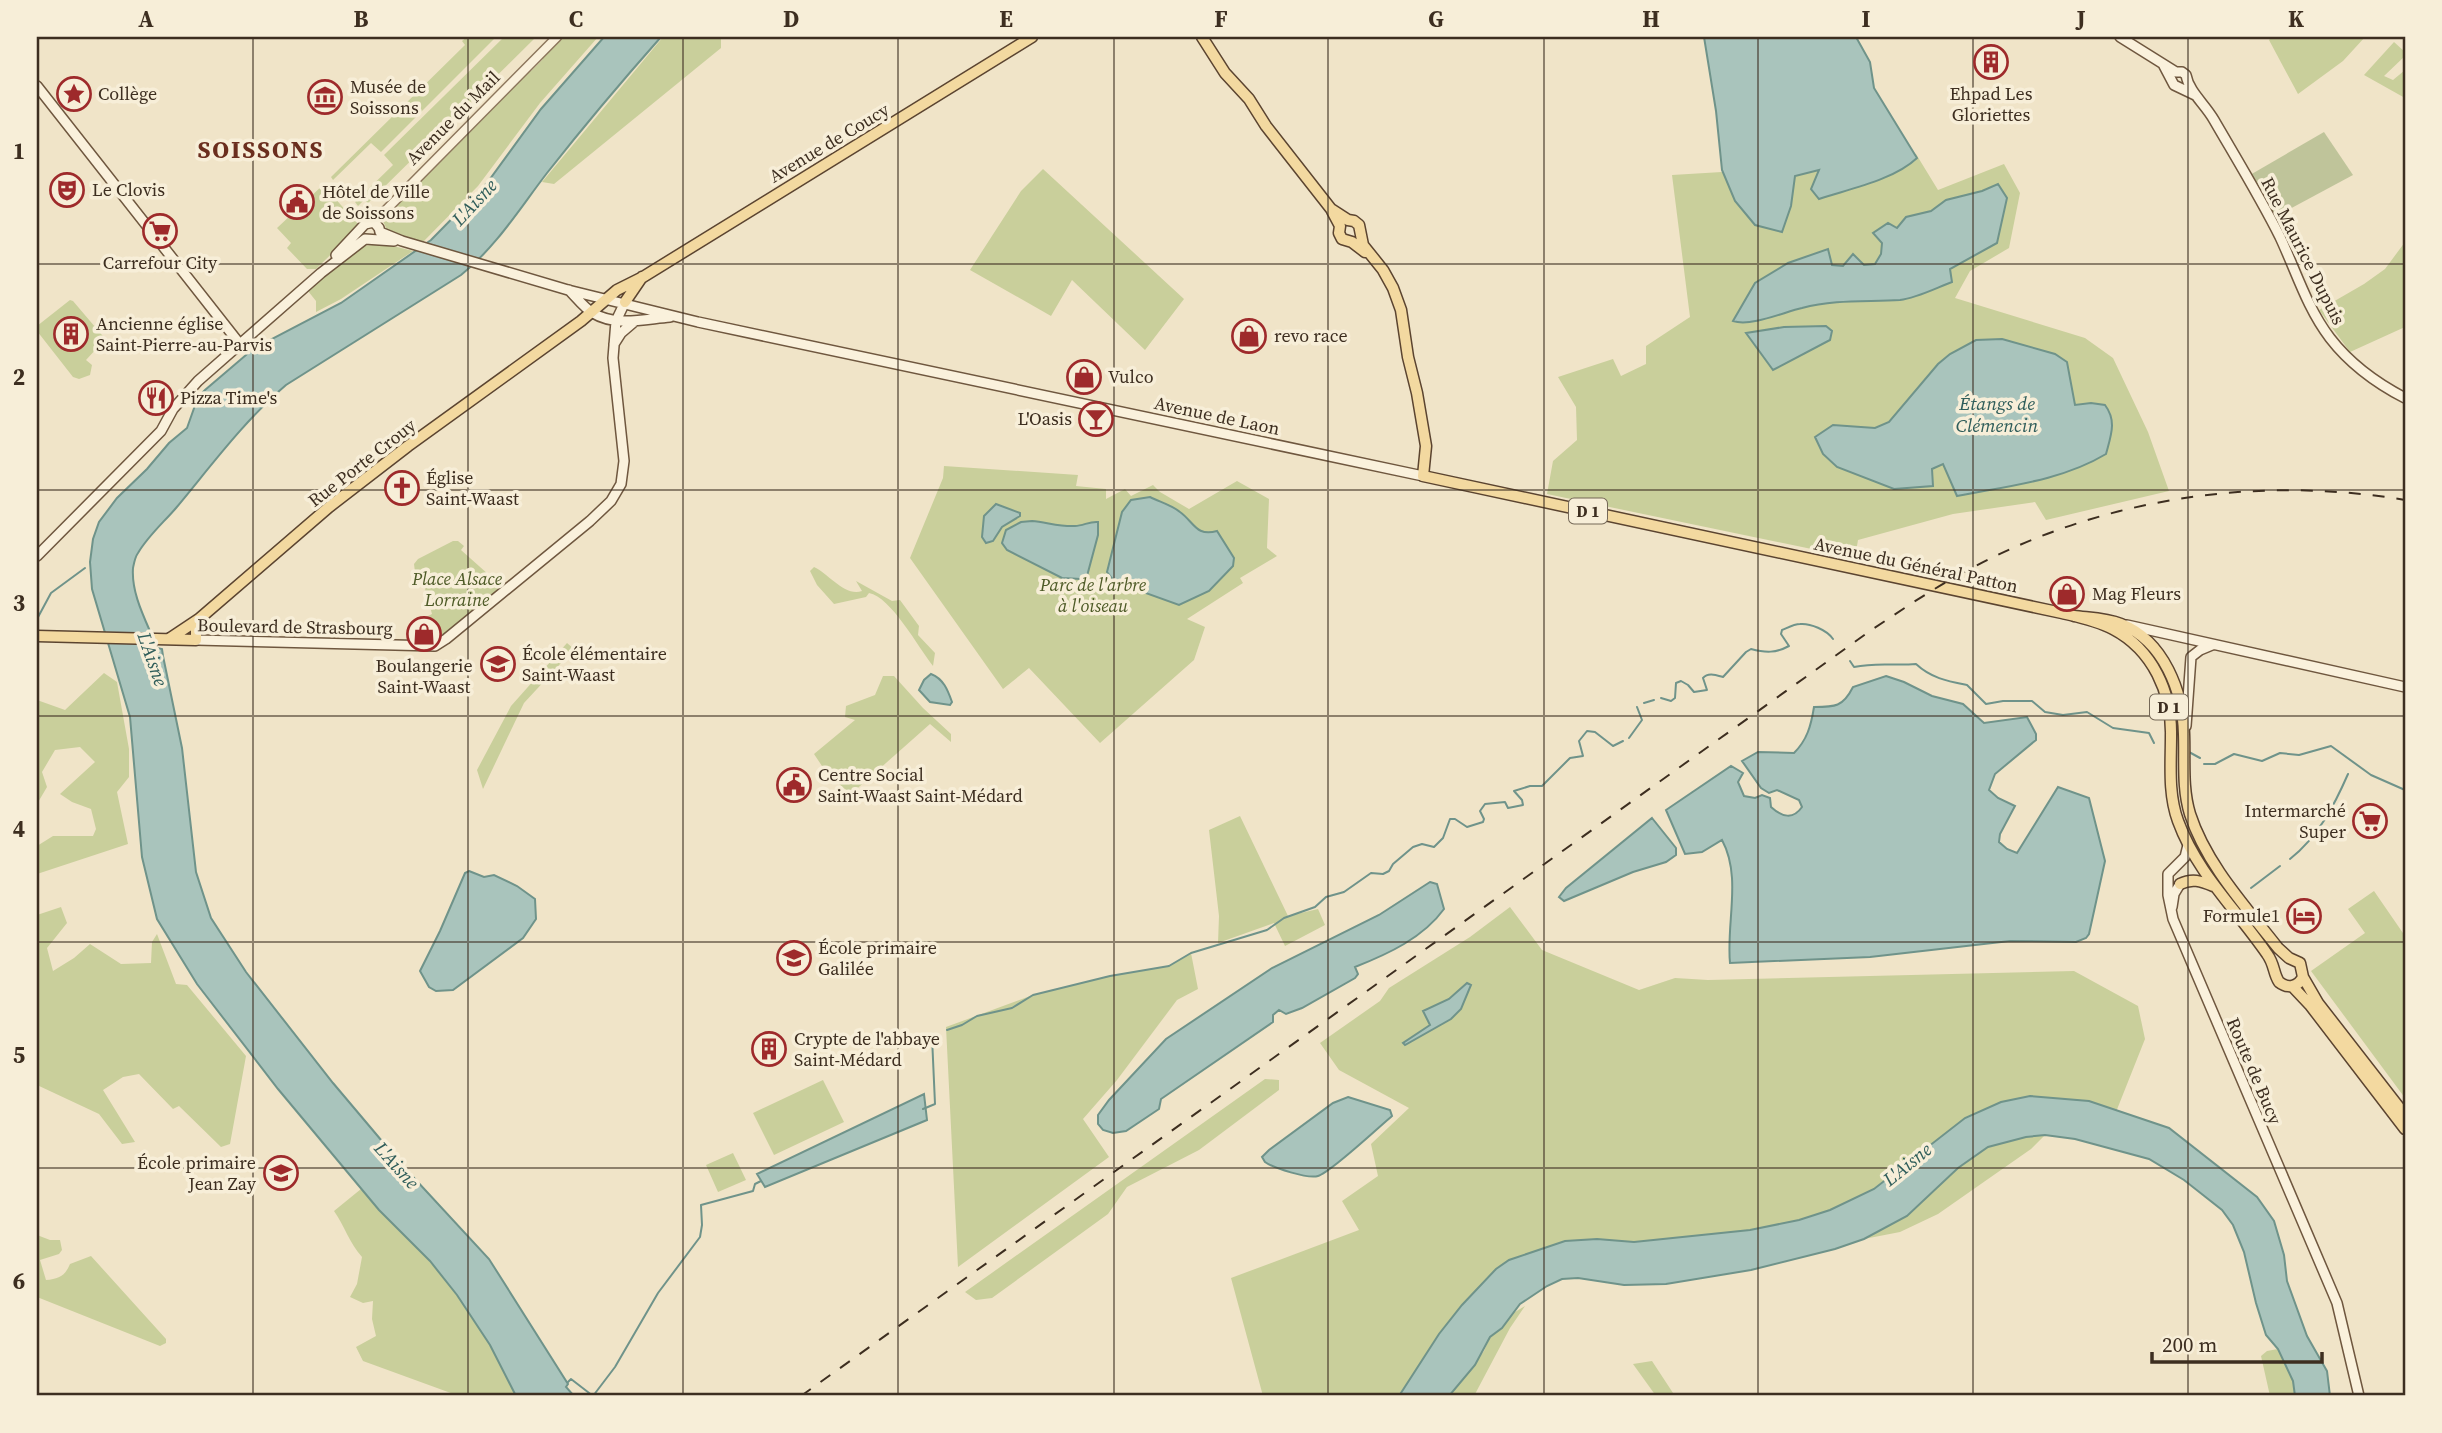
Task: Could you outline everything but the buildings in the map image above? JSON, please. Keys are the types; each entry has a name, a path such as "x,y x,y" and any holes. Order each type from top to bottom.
{"main road":[{"name":"Avenue de Coucy","path":"607,298 1032,37"},
{"path":"1202,37 1225,73 1249,99 1266,126 1344,223"},
{"name":"Rue Maurice Dupuis","path":"2120,37 2155,58 2174,75 2184,73 2187,77 2183,85 2210,114 2271,218 2310,306 2330,338 2363,372 2405,398"},
{"path":"37,86 239,343"},
{"path":"1344,223 1354,221 1359,225 1356,239"},
{"path":"37,556 161,431 173,409 187,392 321,272 365,224 374,222 380,228 378,236"},
{"path":"1344,223 1339,233 1342,239 1356,239 1363,245 1393,288 1401,310 1426,446 1423,476"},
{"path":"361,229 365,239"},
{"path":"321,272 365,239 378,236 568,289 591,312 616,321 675,316"},
{"path":"614,344 616,321 625,302 643,277"},
{"name":"Avenue de Laon","path":"568,289 675,316 1752,545"},
{"path":"633,290 640,307"},
{"name":"Rue Porte Crouy","path":"169,639 199,619 328,507 581,321 607,298"},
{"path":"614,344 621,333 636,320"},
{"name":"Boulevard de Strasbourg","path":"37,636 435,646 611,501 621,484 624,461 613,358 614,344"},
{"name":"Avenue du Général Patton","path":"1752,545 2074,616"},
{"name":"D 1","path":"2074,616 2122,624 2152,646 2172,675 2183,713 2187,803 2199,836 2211,858 2289,958"},
{"name":"D 1","path":"2074,616 2112,629 2138,647 2152,664 2166,695 2170,715 2171,785 2175,811 2188,845 2213,886 2276,969"},
{"path":"196,640 196,625 199,619"},
{"path":"2122,624 2405,687"},
{"path":"2168,634 2158,638 2152,646 2152,664 2160,672 2172,675 2183,671 2190,659 2200,650 2212,646"},
{"path":"2179,636 2189,647 2190,659 2185,738"},
{"name":"Route de Bucy","path":"2188,845 2185,857 2168,874 2169,906 2173,919 2341,1313 2359,1396"},
{"path":"2173,919 2173,901 2180,884 2199,880 2213,886"},
{"path":"2405,1115 2318,1003 2303,977 2301,963 2289,958 2281,961 2276,969 2279,982 2292,987 2310,1005 2405,1129"},
{"path":"2292,987 2301,982 2303,977"}],"street":[{"name":"Avenue du Mail","path":"374,222 557,37"}],"green space":[{"path":"467,37 496,37 381,152 371,143 333,180 331,177 465,45 462,41"},
{"path":"504,37 536,37 368,203 364,200 358,206 355,202 393,165 384,155"},
{"path":"563,37 598,37 540,103 478,186 423,242 387,230 382,219"},
{"path":"663,37 721,37 721,48 554,184 542,182"},
{"path":"2272,37 2365,37 2343,61 2298,94 2269,40"},
{"path":"2394,42 2405,52 2405,56 2384,76 2393,80 2405,70 2405,98 2364,75"},
{"path":"2324,132 2353,175 2275,217 2250,175"},
{"path":"1916,154 1938,190 2004,164 2020,193 2009,248 1970,271 1955,298 2085,338 2113,358 2148,432 2169,491 2046,520 2035,502 1953,514 1858,540 1855,558 1547,494 1553,461 1577,440 1576,407 1558,377 1613,359 1621,376 1646,364 1646,346 1690,317 1672,175 1788,168"},
{"path":"1043,169 1184,299 1145,350 1072,280 1051,316 970,270 1021,191"},
{"path":"323,185 358,224 358,228 316,269 307,269 287,248 291,243 277,228"},
{"path":"2405,242 2405,327 2350,352 2319,310 2385,269"},
{"path":"385,244 413,251 341,299 316,312 316,301 308,291 361,246"},
{"path":"70,300 107,341 109,348 103,352 97,348 86,360 92,365 90,375 79,379 73,377 37,331 37,326"},
{"name":"Parc de l'arbre à l'oiseau","path":"944,466 1078,475 1076,486 1106,489 1106,499 1125,489 1131,496 1153,485 1189,509 1237,481 1269,499 1267,548 1277,556 1240,578 1243,583 1187,619 1205,627 1194,660 1100,743 1029,668 1003,689 910,558 943,478"},
{"name":"Place Alsace Lorraine","path":"453,541 464,546 461,550 498,583 502,580 505,587 449,636 432,631 428,616 432,614 420,571 415,572 414,564 418,559"},
{"path":"814,567 849,591 862,591 856,581 892,601 900,600 919,626 918,635 935,653 933,666 886,603 869,593 866,597 834,604 817,585 810,571"},
{"path":"567,643 574,649 524,703 483,789 477,770 511,706"},
{"path":"104,673 117,682 129,749 129,777 117,792 128,844 37,874 37,846 53,836 93,836 96,829 91,809 60,794 95,762 80,747 55,750 42,772 47,787 37,804 37,700 65,710"},
{"path":"883,676 894,676 951,734 951,742 930,724 851,794 828,775 814,754 855,720 845,717 846,706 875,695"},
{"path":"1240,816 1288,916 1318,909 1325,925 1285,946 1274,923 1218,943 1219,916 1209,830"},
{"path":"2374,891 2405,936 2405,1098 2311,971 2365,933 2348,909"},
{"path":"61,907 67,923 47,948 53,971 90,944 121,964 151,963 152,942 157,934 176,984 187,985 246,1056 230,1144 221,1147 179,1106 173,1109 139,1074 123,1077 103,1090 135,1142 122,1144 99,1114 37,1085 37,915"},
{"path":"1510,907 1542,950 1639,990 1675,978 1708,980 2074,971 2138,1006 2145,1039 2114,1117 2007,1117 1843,1230 1563,1257 1505,1296 1467,1374 1484,1351 1490,1337 1502,1328 1510,1315 1525,1306 1510,1328 1474,1396 1263,1396 1231,1278 1359,1230 1342,1201 1378,1176 1371,1144 1409,1108 1339,1070 1320,1043 1380,1001 1389,988 1470,937"},
{"path":"1191,953 1198,989 1177,1000 1117,1080 1083,1119 1109,1157 958,1267 946,1027 1033,995 1110,976 1169,966"},
{"path":"1265,1079 1279,1080 1279,1090 1199,1150 1127,1187 1108,1214 992,1298 976,1300 965,1292"},
{"path":"823,1080 844,1122 774,1155 753,1113"},
{"path":"2045,1135 2031,1149 1938,1214 1900,1232 1864,1239 1907,1216 1958,1168 1988,1147"},
{"path":"733,1153 746,1180 718,1192 706,1165"},
{"path":"361,1189 430,1261 457,1295 490,1345 516,1396 459,1396 363,1361 356,1347 376,1336 372,1319 373,1301 363,1303 350,1297 357,1284 362,1257 334,1211"},
{"path":"37,1235 50,1240 60,1240 62,1250 59,1254 40,1260 46,1280 61,1276 70,1264 91,1256 166,1339 166,1343 160,1346 37,1297"},
{"path":"2278,1349 2293,1381 2295,1396 2270,1396 2261,1356 2267,1351"},
{"path":"1652,1361 1675,1396 1656,1396 1633,1364"}],"water":[{"name":"L'Aisne","path":"604,37 661,37 575,138 497,239 474,264 461,275 286,385 242,429 151,535 137,555 133,568 141,610 157,648 162,649 182,748 196,872 211,918 246,972 333,1083 403,1166 489,1259 574,1396 516,1396 490,1345 457,1295 430,1261 379,1210 278,1089 197,984 157,919 142,857 130,717 92,589 90,562 93,539 99,522 117,498 169,443 187,428 198,397 253,349 341,303 431,240 487,183 541,109"},
{"path":"1704,37 1856,37 1870,62 1874,88 1917,158 1884,178 1819,199 1811,189 1819,170 1795,176 1791,206 1782,232 1755,225 1735,201 1722,170"},
{"path":"1998,184 2007,198 1997,243 1950,269 1952,282 1906,299 1827,303 1758,321 1733,321 1755,283 1788,263 1828,249 1832,265 1843,266 1853,254 1864,265 1875,264 1881,254 1882,243 1873,233 1888,223 1897,228 1906,217 1931,211 1946,200"},
{"path":"1826,326 1832,331 1830,340 1773,370 1746,333 1784,327"},
{"name":"Étangs de Clémencin","path":"2002,339 2055,354 2067,362 2075,405 2105,405 2109,411 2112,428 2106,454 2052,477 1957,496 1943,464 1932,469 1933,486 1894,489 1837,467 1823,454 1815,437 1833,425 1875,428 1889,422 1938,364 1950,354 1976,340"},
{"path":"1150,497 1170,505 1196,528 1204,532 1217,531 1234,558 1233,566 1209,591 1179,605 1115,582 1107,572 1122,512 1131,500"},
{"path":"996,504 1020,513 1020,516 1002,527 993,541 986,543 982,537 984,516"},
{"path":"1021,522 1069,526 1098,522 1098,535 1087,576 1081,579 1062,578 1007,550 1002,543 1006,530"},
{"path":"931,674 945,686 952,702 950,705 930,702 919,690"},
{"path":"1886,676 1932,696 1963,704 1984,723 2027,717 2036,734 2036,740 1995,774 1989,790 2015,806 2000,834 1999,842 2007,849 2017,853 2058,787 2089,798 2105,861 2086,938 2076,942 2010,941 1870,957 1730,963 1732,885 1728,854 1722,840 1702,852 1685,854 1666,810 1731,766 1743,773 1738,782 1744,796 1755,798 1762,795 1770,798 1771,807 1779,813 1787,816 1795,814 1802,807 1799,800 1777,790 1769,793 1761,788 1742,761 1758,752 1794,753 1808,732 1814,707 1838,704 1846,699 1853,687"},
{"path":"1652,818 1676,848 1676,855 1666,862 1633,872 1564,901 1559,897 1566,888"},
{"path":"469,871 484,877 494,875 517,886 535,899 536,919 523,938 453,990 436,991 429,987 420,971 465,873"},
{"path":"1430,882 1437,884 1444,909 1415,937 1392,951 1355,967 1358,974 1355,978 1302,1008 1286,1014 1279,1010 1273,1015 1273,1022 1161,1099 1159,1109 1126,1131 1113,1133 1103,1130 1098,1124 1098,1115 1109,1100 1166,1039 1272,968 1379,915"},
{"path":"1467,983 1471,985 1461,1009 1451,1019 1405,1045 1403,1043 1430,1025 1423,1011 1449,999"},
{"path":"924,1094 927,1120 765,1187 757,1174"},
{"name":"L'Aisne","path":"2030,1096 2089,1101 2169,1128 2257,1197 2274,1221 2284,1255 2287,1281 2307,1336 2327,1371 2330,1396 2295,1396 2293,1381 2278,1349 2266,1335 2244,1252 2233,1225 2222,1210 2184,1180 2149,1159 2075,1139 2045,1135 1988,1147 1958,1168 1907,1216 1864,1239 1835,1249 1751,1270 1666,1284 1624,1285 1578,1278 1562,1279 1520,1304 1502,1328 1490,1337 1475,1365 1449,1396 1399,1396 1439,1334 1462,1305 1496,1269 1509,1260 1565,1241 1597,1239 1634,1242 1750,1230 1799,1220 1830,1210 1874,1189 1965,1118 2001,1102"},
{"path":"1348,1097 1390,1110 1392,1116 1343,1159 1318,1176 1291,1172 1265,1162 1262,1157 1269,1150 1333,1103"}],"waterway":[{"path":"37,619 51,593 85,568"},
{"path":"1661,698 1671,701 1675,698 1676,683 1681,681 1694,692 1707,690 1703,678 1705,676 1723,677 1751,649 1771,652 1789,646 1781,634 1782,630 1793,625 1813,626 1833,639"},
{"path":"1850,661 1854,667 1916,664 1933,676 1967,685 1986,704 2032,701 2045,712 2063,715 2087,712 2113,728 2149,733 2154,743"},
{"path":"1644,703 1654,700"},
{"path":"1629,738 1642,720 1637,707"},
{"path":"947,1030 977,1016 1012,1008 1033,995 1110,976 1169,966 1191,953 1267,930 1284,918 1315,907 1326,897 1344,892 1371,873 1383,874 1389,871 1393,864 1413,847 1422,844 1434,847 1443,838 1450,819 1455,819 1467,827 1483,822 1480,811 1485,804 1505,802 1508,808 1523,805 1514,791 1530,786 1542,786 1570,758 1583,756 1579,741 1587,731 1595,732 1613,746 1623,741"},
{"path":"2204,764 2215,764 2234,754 2262,761 2280,753 2299,755 2331,746 2371,775 2405,790"},
{"path":"2189,752 2200,758"},
{"path":"2290,859 2309,841 2324,820 2348,774"},
{"path":"2251,888 2280,866"},
{"path":"923,1109 935,1104 932,1037 937,1034"},
{"path":"568,1382 571,1379 593,1396 615,1367 658,1293 700,1237 701,1205 753,1191 755,1184 761,1181"}],"railway":[{"path":"801,1396 1870,631 1957,576 2021,545 2073,525 2127,509 2182,499 2237,492 2293,490 2405,500"}],"place":[{"name":"Ehpad Les Gloriettes","path":"1991,62"},
{"name":"Collège","path":"74,94"},
{"name":"Musée de Soissons","path":"325,97"},
{"name":"Le Clovis","path":"67,190"},
{"name":"Hôtel de Ville de Soissons","path":"297,202"},
{"name":"Carrefour City","path":"160,231"},
{"name":"Ancienne église Saint-Pierre-au-Parvis","path":"71,334"},
{"name":"revo race","path":"1249,336"},
{"name":"Vulco","path":"1084,377"},
{"name":"Pizza Time's","path":"156,398"},
{"name":"L'Oasis","path":"1096,419"},
{"name":"Église Saint-Waast","path":"402,488"},
{"name":"Mag Fleurs","path":"2067,594"},
{"name":"Boulangerie Saint-Waast","path":"424,634"},
{"name":"École élémentaire Saint-Waast","path":"498,664"},
{"name":"Centre Social Saint-Waast Saint-Médard","path":"794,785"},
{"name":"Intermarché Super","path":"2370,821"},
{"name":"Formule1","path":"2304,916"},
{"name":"École primaire Galilée","path":"794,958"},
{"name":"Crypte de l'abbaye Saint-Médard","path":"769,1049"},
{"name":"École primaire Jean Zay","path":"281,1173"}],"district":[{"name":"SOISSONS","path":"261,150"}]}
